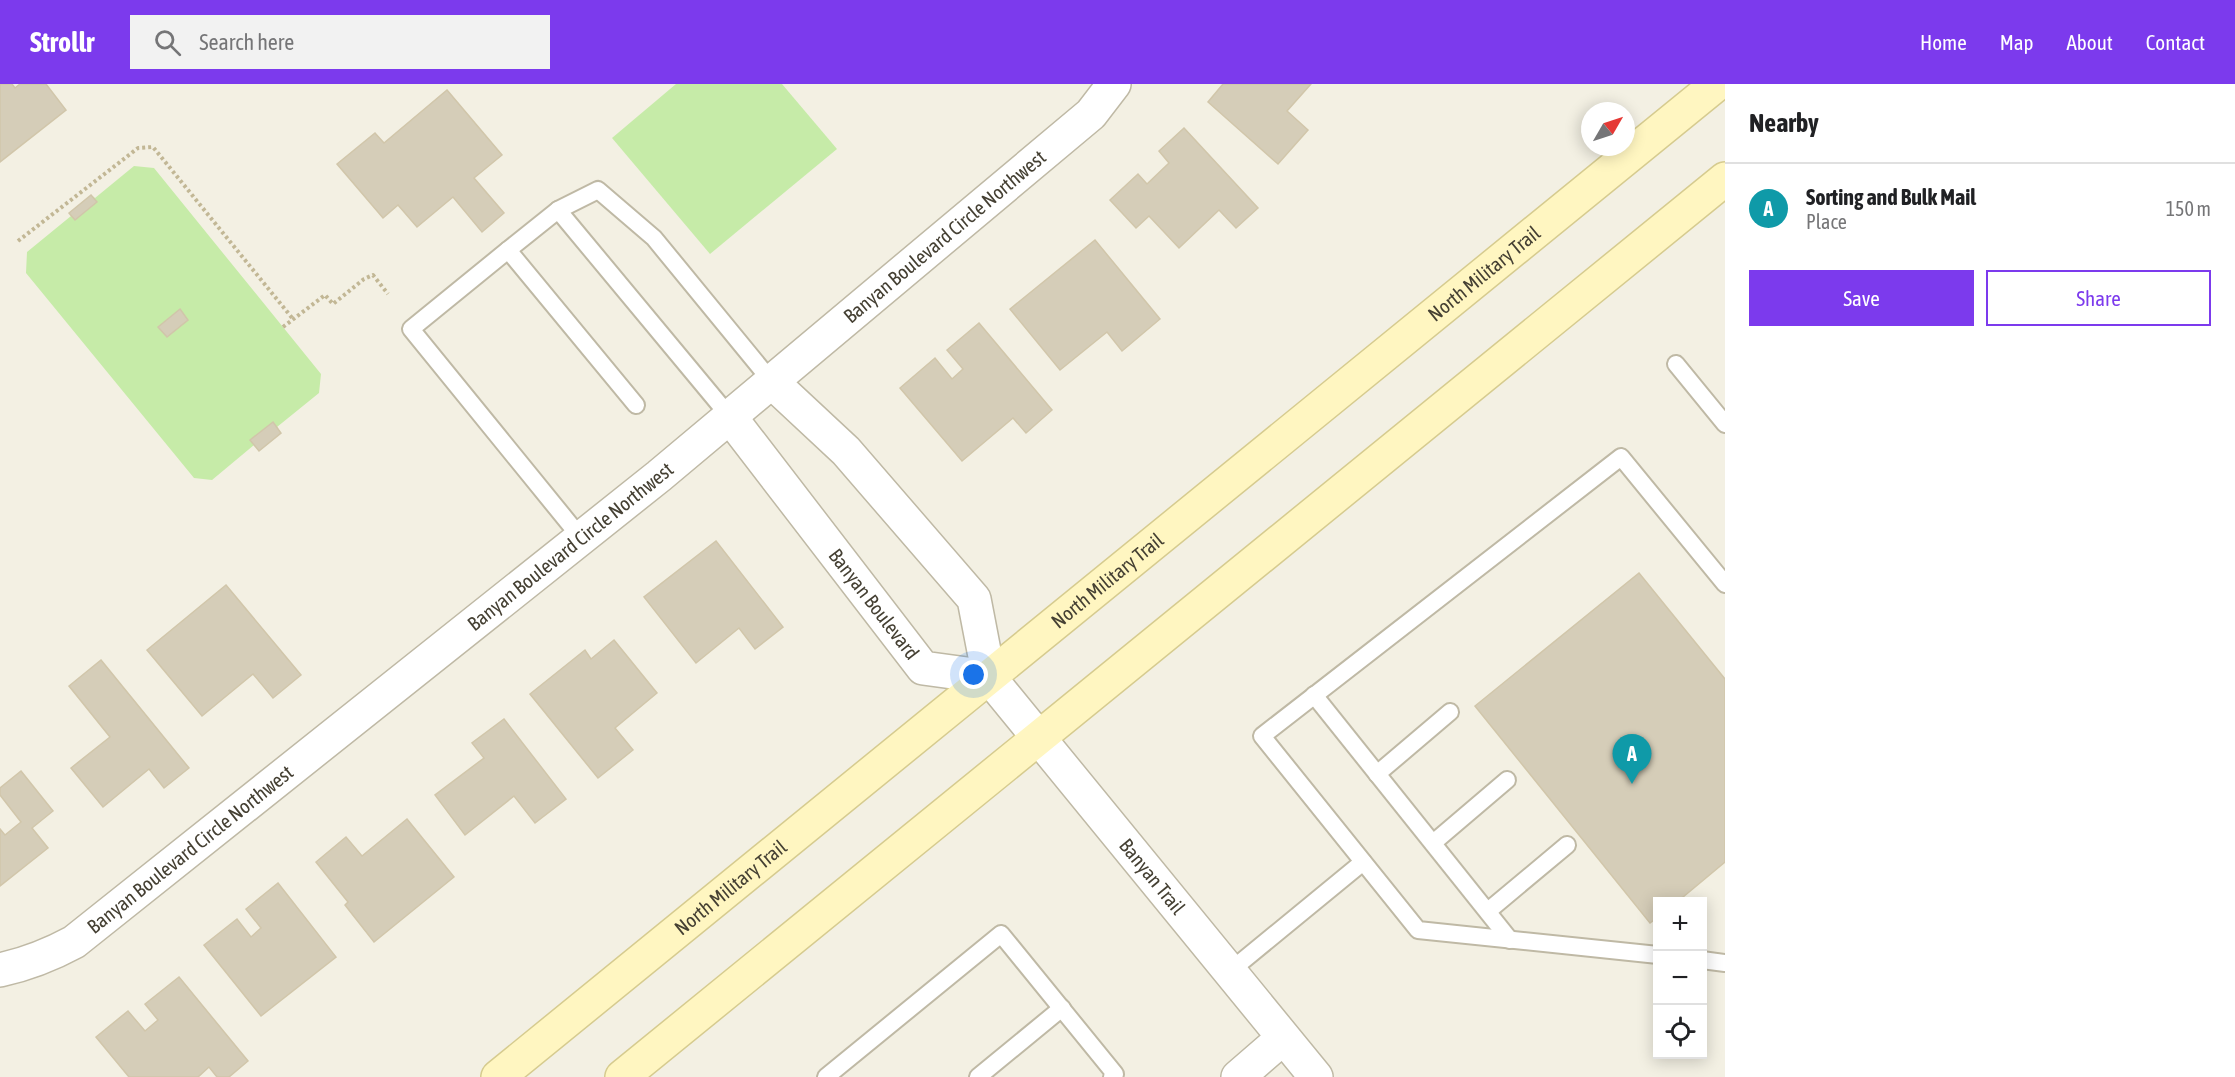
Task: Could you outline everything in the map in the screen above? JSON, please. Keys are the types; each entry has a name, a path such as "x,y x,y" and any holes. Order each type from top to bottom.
{"main road":[{"name":"North Military Trail","path":"498,1077 1717,84"},
{"path":"622,1077 1725,179"}],"street":[{"name":"Banyan Boulevard Circle Northwest","path":"0,970 24,965 74,942 730,417 1091,114 1114,84"},
{"path":"772,382 846,451 974,598 989,677"},
{"name":"Banyan Boulevard","path":"730,417 923,668 989,677"},
{"name":"Banyan Trail","path":"989,677 1316,1077"},
{"path":"1238,1077 1283,1038"}],"lane":[{"path":"581,538 411,329 558,210 598,190 654,238 772,382"},
{"path":"558,210 730,417"},
{"path":"508,250 636,405"},
{"path":"1676,364 1725,424"},
{"path":"1653,954 1418,930 1262,736 1621,456 1725,584"},
{"path":"1314,695 1510,940"},
{"path":"1377,774 1450,712"},
{"path":"1433,843 1507,780"},
{"path":"1488,911 1567,846"},
{"path":"1229,972 1363,862"},
{"path":"826,1077 1001,934 1115,1074 1112,1077"},
{"path":"1707,961 1725,963"},
{"path":"978,1077 1062,1008"}],"path":[{"path":"18,241 138,148 153,147 293,320"},
{"path":"283,327 325,295 333,304 364,279 373,275 388,294"}],"green space":[{"path":"676,84 782,84 837,149 710,254 612,138"},
{"path":"134,166 154,168 321,374 319,393 277,427 281,433 259,451 254,445 212,480 194,478 26,273 27,252 71,216 69,213 91,195 95,198"}],"building":[{"path":"0,84 12,84 15,88 20,84 46,84 66,110 0,162"},
{"path":"1223,84 1311,84 1287,111 1308,130 1278,164 1208,102"},
{"path":"447,90 502,155 474,178 504,213 482,232 453,197 417,227 398,205 383,218 337,164 375,133 384,143"},
{"path":"1184,128 1258,208 1236,228 1219,210 1179,248 1149,216 1136,228 1110,200 1138,174 1147,184 1169,163 1159,151"},
{"path":"91,195 97,202 75,220 69,213"},
{"path":"1095,240 1160,319 1122,351 1107,332 1060,370 1010,309"},
{"path":"180,309 188,320 167,337 158,327"},
{"path":"979,323 1052,410 1026,433 1013,418 962,461 900,388 935,358 952,379 963,369 947,350"},
{"path":"273,422 281,433 259,451 250,440"},
{"path":"716,541 783,627 755,649 739,628 696,663 644,597"},
{"path":"1639,573 1725,679 1725,862 1683,897 1653,897 1653,921 1650,923 1475,706"},
{"path":"226,585 301,675 273,698 253,674 202,716 147,650"},
{"path":"614,640 657,693 615,728 633,750 598,778 530,694 585,650 591,659"},
{"path":"101,660 189,768 164,788 149,769 103,807 71,768 110,737 69,686"},
{"path":"504,719 566,799 535,823 514,796 465,835 435,795 484,758 472,743"},
{"path":"21,771 53,811 32,828 48,848 0,886 0,829 5,835 21,822 0,795 0,788"},
{"path":"407,819 454,877 374,942 345,905 348,902 316,862 346,837 362,856"},
{"path":"278,883 336,957 261,1016 204,945 237,919 251,937 261,928 246,909"},
{"path":"179,977 248,1061 229,1077 217,1077 209,1067 198,1077 129,1077 96,1037 128,1011 145,1031 158,1020 145,1004"}],"place":[{"name":"Sorting and Bulk Mail","path":"1632,784"}]}
